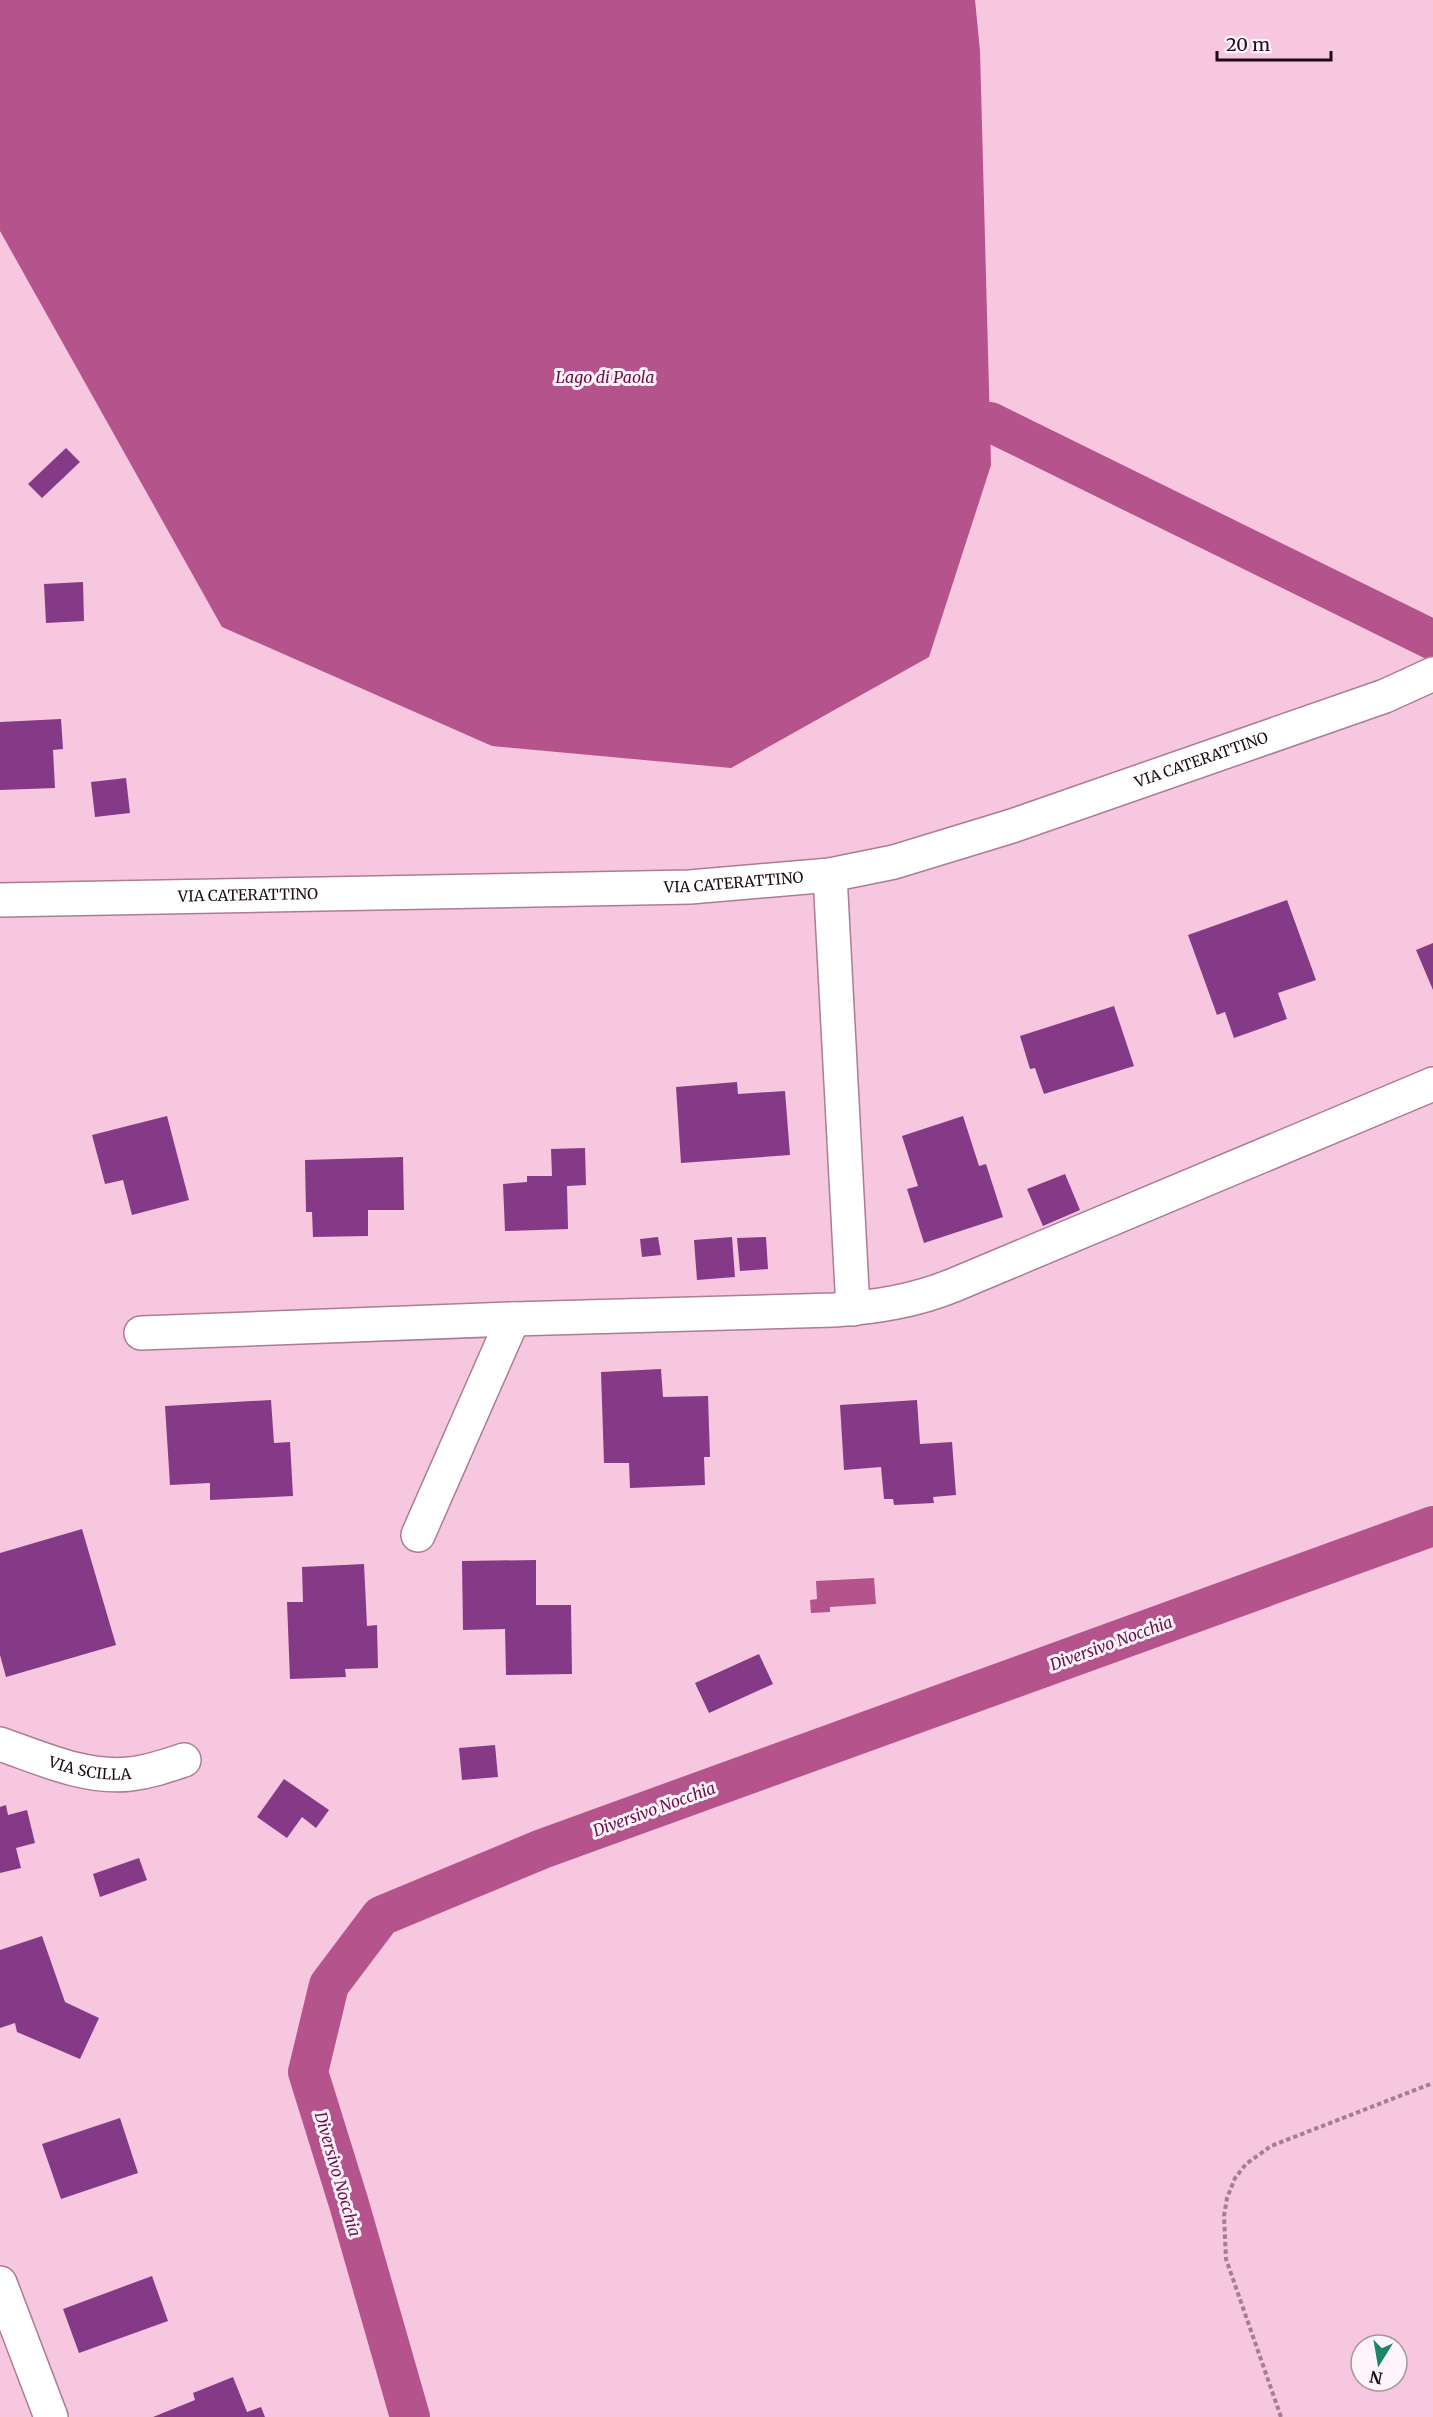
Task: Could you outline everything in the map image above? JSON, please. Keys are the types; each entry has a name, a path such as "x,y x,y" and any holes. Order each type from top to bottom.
{"street":[{"name":"VIA CATERATTINO","path":"0,900 690,887 830,875 894,862 1012,826 1118,791 1425,679"},
{"path":"830,875 853,1309"},
{"path":"141,1333 853,1309 886,1305 936,1292 1433,1084"},
{"path":"418,1535 513,1319"},
{"name":"VIA SCILLA","path":"0,1744 66,1767 113,1775 145,1772 184,1760"},
{"path":"0,2283 51,2417"}],"path":[{"path":"1281,2417 1226,2259 1224,2216 1227,2198 1235,2178 1246,2164 1271,2146 1433,2084"}],"water":[{"name":"Lago di Paola","path":"0,0 975,0 980,51 991,465 929,657 731,768 492,746 222,627 0,231"},
{"path":"874,1578 876,1604 830,1607 830,1612 811,1613 810,1600 817,1599 816,1581"}],"building":[{"path":"66,448 80,462 42,498 28,484"},
{"path":"83,582 84,621 46,623 44,584"},
{"path":"61,719 63,749 53,750 55,788 0,790 0,722"},
{"path":"126,778 130,813 95,817 91,782"},
{"path":"1287,900 1316,980 1278,993 1287,1019 1234,1038 1225,1012 1217,1015 1188,935"},
{"path":"1433,943 1433,990 1416,950"},
{"path":"1114,1006 1134,1066 1044,1094 1035,1068 1030,1069 1020,1036"},
{"path":"737,1082 738,1094 785,1091 790,1155 681,1163 676,1087"},
{"path":"167,1116 189,1200 132,1215 123,1180 105,1184 92,1135"},
{"path":"963,1116 979,1166 986,1164 1003,1217 924,1243 907,1189 918,1186 902,1136"},
{"path":"585,1148 586,1185 567,1186 568,1229 505,1231 503,1184 527,1182 527,1176 552,1176 551,1149"},
{"path":"403,1157 404,1210 368,1210 368,1236 313,1237 312,1212 306,1212 305,1160"},
{"path":"1065,1174 1080,1210 1043,1226 1027,1189"},
{"path":"658,1237 661,1255 642,1257 640,1239"},
{"path":"732,1237 735,1277 697,1280 694,1240"},
{"path":"766,1237 768,1269 740,1271 737,1238"},
{"path":"661,1369 663,1397 708,1396 710,1457 704,1457 705,1485 630,1488 629,1463 604,1463 601,1372"},
{"path":"271,1400 274,1443 290,1442 293,1496 210,1500 210,1483 170,1485 165,1406"},
{"path":"917,1400 920,1444 952,1442 956,1495 933,1497 934,1503 894,1505 893,1499 884,1499 881,1467 844,1470 840,1405"},
{"path":"82,1529 116,1645 6,1677 0,1655 0,1553"},
{"path":"536,1560 536,1605 571,1605 572,1674 506,1675 505,1629 463,1630 462,1561"},
{"path":"364,1564 367,1626 377,1625 378,1668 345,1669 346,1677 290,1679 287,1602 303,1602 302,1567"},
{"path":"759,1654 773,1684 709,1713 695,1683"},
{"path":"495,1745 498,1777 462,1780 459,1748"},
{"path":"284,1779 329,1810 316,1828 302,1817 287,1838 257,1817"},
{"path":"6,1805 8,1815 27,1810 35,1843 16,1848 21,1868 0,1873 0,1807"},
{"path":"139,1858 147,1880 100,1897 93,1874"},
{"path":"42,1936 65,2002 99,2018 80,2059 17,2032 15,2023 0,2028 0,1950"},
{"path":"120,2118 138,2173 61,2199 42,2144"},
{"path":"152,2276 168,2321 79,2353 63,2309"},
{"path":"233,2377 247,2412 261,2407 265,2417 153,2417 195,2400 193,2393"}],"waterway":[{"path":"990,422 1433,640"},
{"name":"Diversivo Nocchia","path":"410,2417 349,2204 308,2072 329,1985 381,1916 542,1849 1433,1526"}]}
